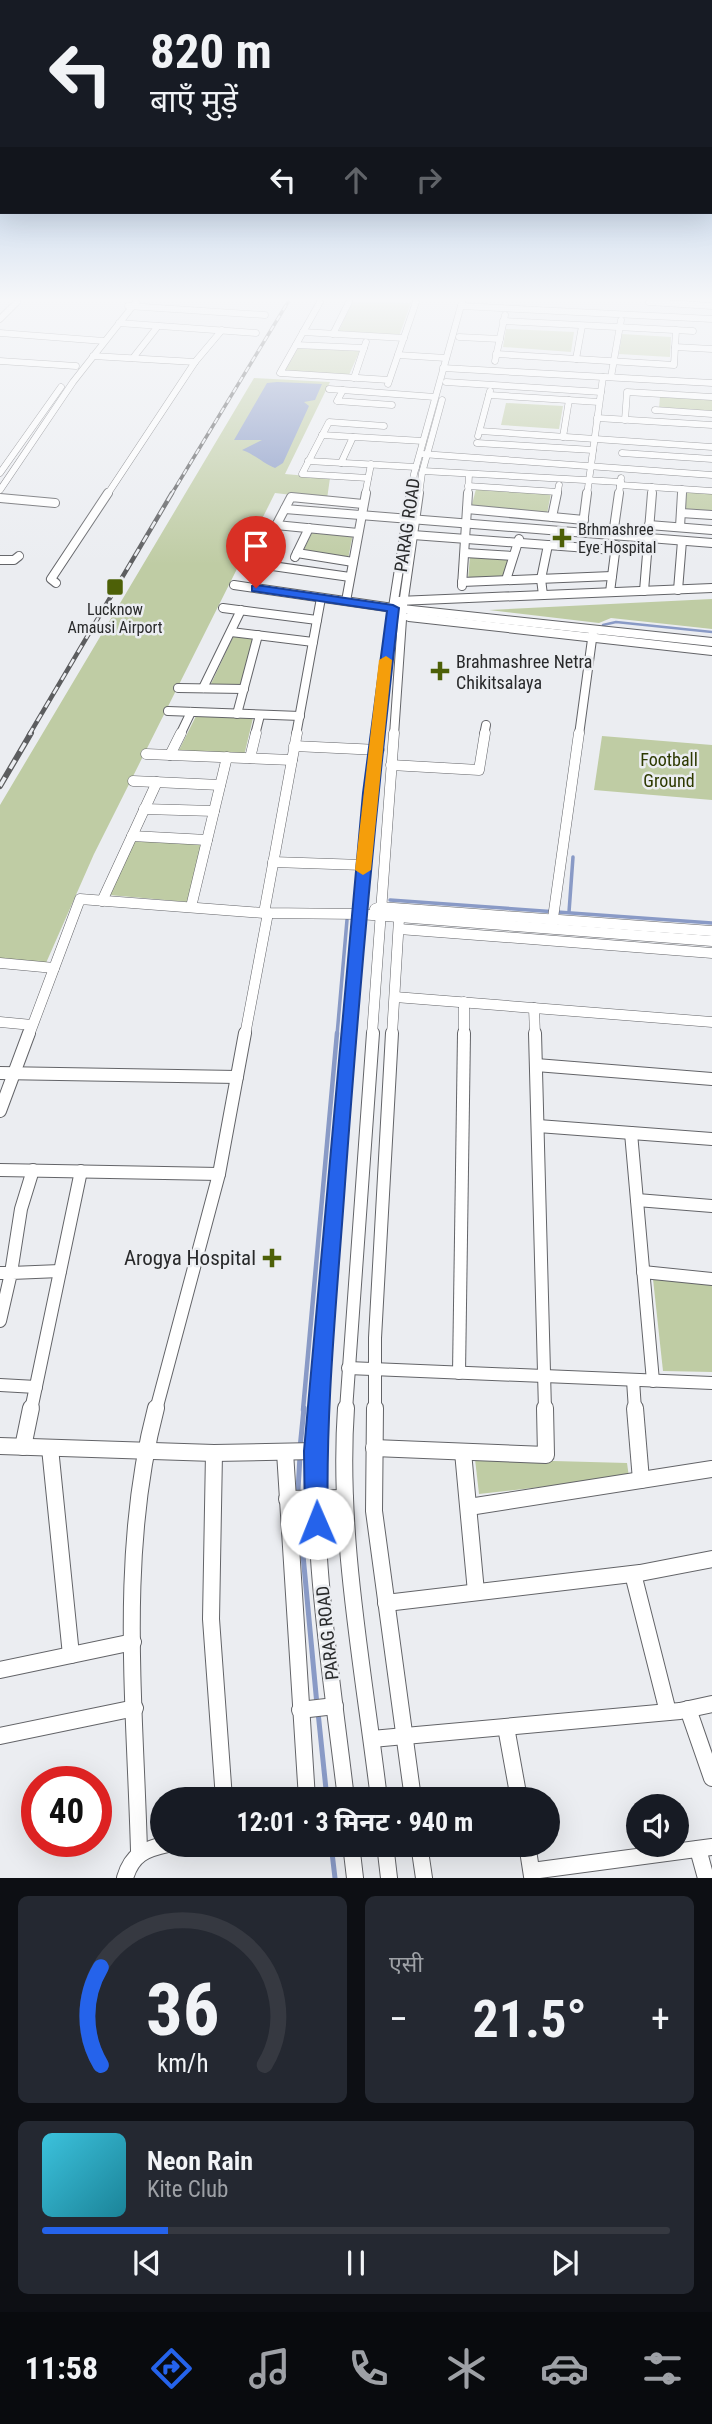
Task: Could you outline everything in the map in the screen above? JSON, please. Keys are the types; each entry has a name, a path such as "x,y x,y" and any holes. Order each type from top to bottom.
{"street":[{"path":"0,490 3,476 60,390"},
{"path":"3,476 68,390"},
{"path":"56,583 51,579 177,390"},
{"path":"338,390 435,397"},
{"path":"343,390 337,401 392,405"},
{"name":"PARAG ROAD","path":"423,454 422,441 438,390"},
{"name":"PARAG ROAD","path":"378,1787 346,1527 343,1449 400,607 419,469 444,390"},
{"path":"473,457 491,390"},
{"path":"564,390 601,392 582,533"},
{"path":"654,422 657,390"},
{"path":"625,420 627,392 712,397"},
{"path":"380,438 396,394"},
{"path":"489,395 599,402"},
{"path":"563,437 569,400"},
{"path":"355,424 362,403"},
{"path":"655,410 712,414"},
{"path":"597,418 712,425"},
{"path":"368,478 302,474 328,422 384,426"},
{"path":"480,431 712,447"},
{"path":"322,435 422,441"},
{"path":"341,463 353,437"},
{"path":"610,593 624,441"},
{"path":"477,443 593,450"},
{"path":"622,453 712,459"},
{"path":"423,454 712,475"},
{"path":"308,461 712,491"},
{"path":"346,601 371,464"},
{"path":"461,598 469,474"},
{"path":"331,500 335,476"},
{"path":"552,517 560,479"},
{"path":"468,486 558,492"},
{"path":"643,591 652,487"},
{"path":"680,527 682,489"},
{"path":"256,564 291,496 363,504"},
{"path":"0,498 55,503"},
{"path":"285,509 712,543"},
{"path":"467,509 584,520"},
{"path":"681,513 712,515"},
{"name":"PARAG ROAD","path":"345,1787 317,1548 315,1451 363,865 375,750 413,535 411,519"},
{"path":"276,525 358,533"},
{"path":"649,525 712,530"},
{"path":"506,580 522,527"},
{"path":"290,569 309,528"},
{"path":"413,535 614,550"},
{"path":"678,590 682,541"},
{"path":"543,595 541,579 548,545"},
{"path":"297,553 353,562"},
{"path":"465,553 513,556"},
{"path":"244,562 350,577"},
{"path":"462,582 612,576"},
{"path":"234,585 712,651"},
{"path":"400,607 461,598 712,588"},
{"path":"139,1851 133,1642 135,1519 145,1451 219,1174 321,598"},
{"path":"223,608 317,620"},
{"path":"202,688 241,610"},
{"path":"230,632 313,642"},
{"path":"593,634 712,642"},
{"path":"552,925 593,634"},
{"path":"237,714 258,635"},
{"path":"178,688 244,689"},
{"path":"168,711 300,716"},
{"path":"170,755 191,712"},
{"path":"250,758 260,715"},
{"path":"391,765 479,771 486,725"},
{"path":"294,746 392,750"},
{"path":"146,754 292,760"},
{"path":"191,907 227,757"},
{"path":"133,781 220,785"},
{"path":"102,901 157,782"},
{"path":"144,809 214,811"},
{"path":"132,836 207,840"},
{"path":"273,862 363,865"},
{"path":"0,1111 80,899 266,913 380,912 712,941"},
{"path":"380,912 399,924 712,953"},
{"path":"399,924 552,925 712,932"},
{"path":"399,924 375,1370 374,1511 411,1787"},
{"path":"0,963 54,968"},
{"path":"395,997 712,1022"},
{"path":"459,1373 464,1002"},
{"path":"374,1448 546,1455 534,1008"},
{"path":"0,1022 32,1025"},
{"path":"536,1065 712,1079"},
{"path":"0,1073 237,1077"},
{"path":"538,1126 712,1139"},
{"path":"631,1133 653,1381"},
{"path":"0,1170 219,1174"},
{"path":"0,1321 5,1273 33,1170"},
{"path":"23,1447 81,1171"},
{"path":"637,1200 712,1206"},
{"path":"5,1273 60,1271"},
{"path":"643,1272 712,1279"},
{"path":"348,1368 712,1383"},
{"path":"634,1380 641,1480"},
{"path":"0,1385 36,1387"},
{"path":"0,1446 214,1453 315,1451"},
{"path":"50,1448 71,1655"},
{"path":"285,1452 306,1787"},
{"path":"463,1452 476,1592"},
{"path":"214,1453 211,1619 223,1787"},
{"path":"469,1507 712,1469"},
{"path":"287,1499 345,1498"},
{"path":"386,1603 633,1574 712,1559"},
{"path":"633,1574 668,1712"},
{"path":"0,1670 133,1642"},
{"path":"372,1738 668,1712 712,1704"},
{"path":"300,1710 335,1706"},
{"path":"0,1736 135,1708"},
{"path":"688,1709 712,1778"},
{"path":"506,1727 517,1787"},
{"path":"124,1878 128,1863 139,1851 150,1848"},
{"path":"529,1857 532,1875 705,1848 706,1878"},
{"path":"353,1857 355,1878"},
{"path":"387,1857 389,1878"},
{"path":"421,1857 424,1878"}],"green space":[{"path":"247,390 326,390 285,474 330,478 327,499 275,493 94,854 46,963 0,958 0,805"},
{"path":"660,396 712,399 712,412 659,409"},
{"path":"506,403 563,406 559,429 501,425"},
{"path":"476,489 551,493 547,514 471,508"},
{"path":"685,491 712,493 712,514 683,512"},
{"path":"313,531 353,534 348,559 302,553"},
{"path":"470,556 508,559 503,578 468,580"},
{"path":"712,599 712,629 611,618 599,623 489,610"},
{"path":"234,635 253,637 241,686 210,686"},
{"path":"196,716 253,718 244,756 177,754"},
{"name":"Football Ground","path":"602,736 712,745 712,800 594,790"},
{"path":"134,840 202,843 188,902 109,895"},
{"path":"653,1279 712,1284 712,1372 663,1371"},
{"path":"475,1459 627,1463 629,1477 479,1494"}],"water":[{"path":"263,390 320,390 315,400 304,402 309,406 283,463 275,468 242,450 262,440 234,440"}],"waterway":[{"path":"603,625 616,622 712,632"},
{"path":"569,912 573,857"},
{"path":"390,900 712,923"},
{"path":"337,1035 347,920"},
{"path":"303,1410 337,1033"},
{"path":"300,1448 304,1408"},
{"path":"298,1490 300,1456"},
{"path":"299,1512 317,1705"},
{"path":"318,1712 326,1787"},
{"path":"333,1857 335,1878"}],"railway":[{"path":"171,495 235,390"},
{"path":"29,735 172,493"},
{"path":"0,786 31,733"}],"slow traffic":[{"path":"363,870 386,660"}],"place":[{"name":"Brhmashree Eye Hospital","path":"562,538"},
{"name":"Lucknow Amausi Airport","path":"115,587"},
{"name":"Brahmashree Netra Chikitsalaya","path":"440,671"},
{"name":"Arogya Hospital","path":"272,1258"}],"route":[{"path":"256,588 393,608 370,793 344,1086 315,1451 317,1523"}]}
